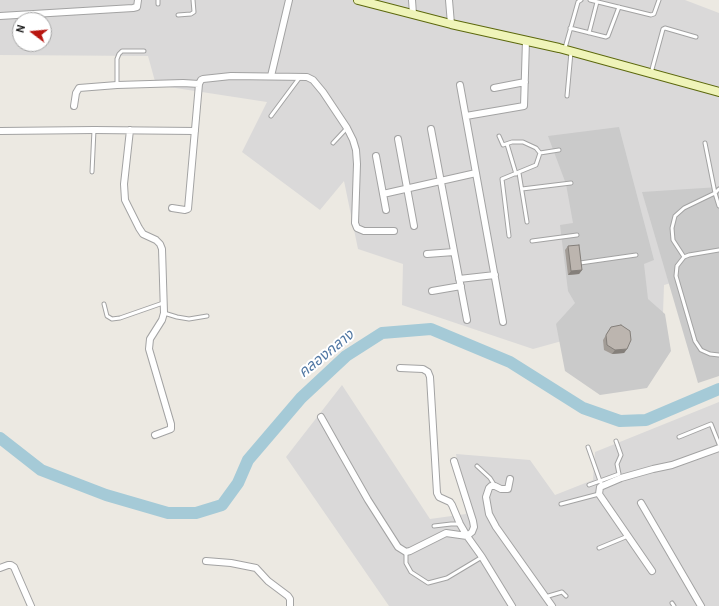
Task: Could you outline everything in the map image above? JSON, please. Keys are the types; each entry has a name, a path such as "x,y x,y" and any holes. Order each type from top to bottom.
{"main road":[{"path":"358,0 452,24 526,40 719,92"}],"street":[{"path":"0,16 133,8 137,7 138,0"},
{"path":"271,76 289,0"},
{"path":"412,0 412,14"},
{"path":"449,0 452,24"},
{"path":"466,116 524,106 526,40"},
{"path":"172,208 188,209 199,84 202,79 231,76 307,77 313,80 347,128 356,150 358,181 355,223 357,228 364,231 394,231"},
{"path":"494,88 525,82"},
{"path":"74,106 76,93 79,88 117,85 199,84"},
{"path":"460,85 503,322"},
{"path":"431,129 467,320"},
{"path":"130,130 123,192 125,200 143,234 156,240 162,249 164,313 162,320 150,339 149,349 171,424 171,429 155,435"},
{"path":"0,131 195,131"},
{"path":"398,139 414,226"},
{"path":"376,156 386,210"},
{"path":"383,194 476,173"},
{"path":"427,254 454,252"},
{"path":"459,279 495,275"},
{"path":"432,291 460,286"},
{"path":"400,368 423,369 428,372 430,377 437,493 439,497 452,504 460,524 467,536 482,557 512,606"},
{"path":"321,417 368,500 398,547 406,552 446,533 467,536 472,532 474,527 473,521 454,461"},
{"path":"652,571 599,494 601,483 672,465 719,448"},
{"path":"510,478 508,489 501,489 495,486 491,486 489,488 486,497 489,514 496,527 552,606"},
{"path":"641,503 701,606"},
{"path":"206,561 231,563 256,568 268,581 288,596 290,599 290,606"},
{"path":"0,568 8,565 14,567 31,606"}],"lane":[{"path":"178,15 191,14 194,12 194,0"},
{"path":"567,96 570,28 578,2 581,0"},
{"path":"590,0 653,15 658,0"},
{"path":"589,33 597,2"},
{"path":"570,28 606,37 608,36 619,8"},
{"path":"651,73 663,29 665,28 696,38"},
{"path":"117,85 116,59 119,54 122,51 144,51"},
{"path":"271,116 300,77"},
{"path":"334,143 347,128"},
{"path":"92,172 94,130"},
{"path":"500,136 501,144 503,145 523,142 536,148 540,153"},
{"path":"705,143 719,206"},
{"path":"507,144 518,173 527,222"},
{"path":"540,153 559,150"},
{"path":"509,236 502,179 536,165 540,153"},
{"path":"522,190 571,183"},
{"path":"684,257 673,240 672,228 675,216 684,208 715,193 719,189"},
{"path":"532,240 578,235"},
{"path":"719,250 684,257 677,266 676,276 695,341 701,350 710,354 719,355"},
{"path":"580,263 636,256"},
{"path":"104,304 107,316 112,319 120,318 163,303"},
{"path":"164,313 177,318 189,319 207,316"},
{"path":"679,437 710,424 719,444"},
{"path":"589,485 601,483 620,474 617,464 621,455 616,441"},
{"path":"588,447 601,483"},
{"path":"477,466 490,478 495,486"},
{"path":"561,504 599,494"},
{"path":"434,526 460,524"},
{"path":"599,548 628,536"},
{"path":"406,552 406,563 411,572 428,583 447,578 482,557"},
{"path":"546,597 562,592 566,596"}],"shaded area":[{"path":"0,0 685,0 719,13 719,269 664,285 663,313 533,349 402,305 403,264 358,249 344,181 320,210 242,152 267,102 156,85 148,56 0,55"},
{"path":"619,127 654,260 644,264 648,299 665,314 671,351 647,388 600,395 565,371 556,324 575,303 568,291 560,225 573,223 566,184 548,136"},
{"path":"719,187 719,376 698,383 642,192"},
{"path":"342,385 430,519 466,514 456,454 530,460 555,495 593,480 595,452 719,402 719,606 389,606 286,457"}],"building":[{"path":"579,245 582,270 571,271 568,246"},
{"path":"621,325 630,331 631,340 627,349 615,350 607,345 606,335 611,327"}],"waterway":[{"name":"คลองกลาง","path":"0,438 41,470 106,495 168,513 196,513 222,505 238,483 248,460 301,398 346,356 382,333 431,329 510,362 583,408 620,421 646,420 719,389"}]}
